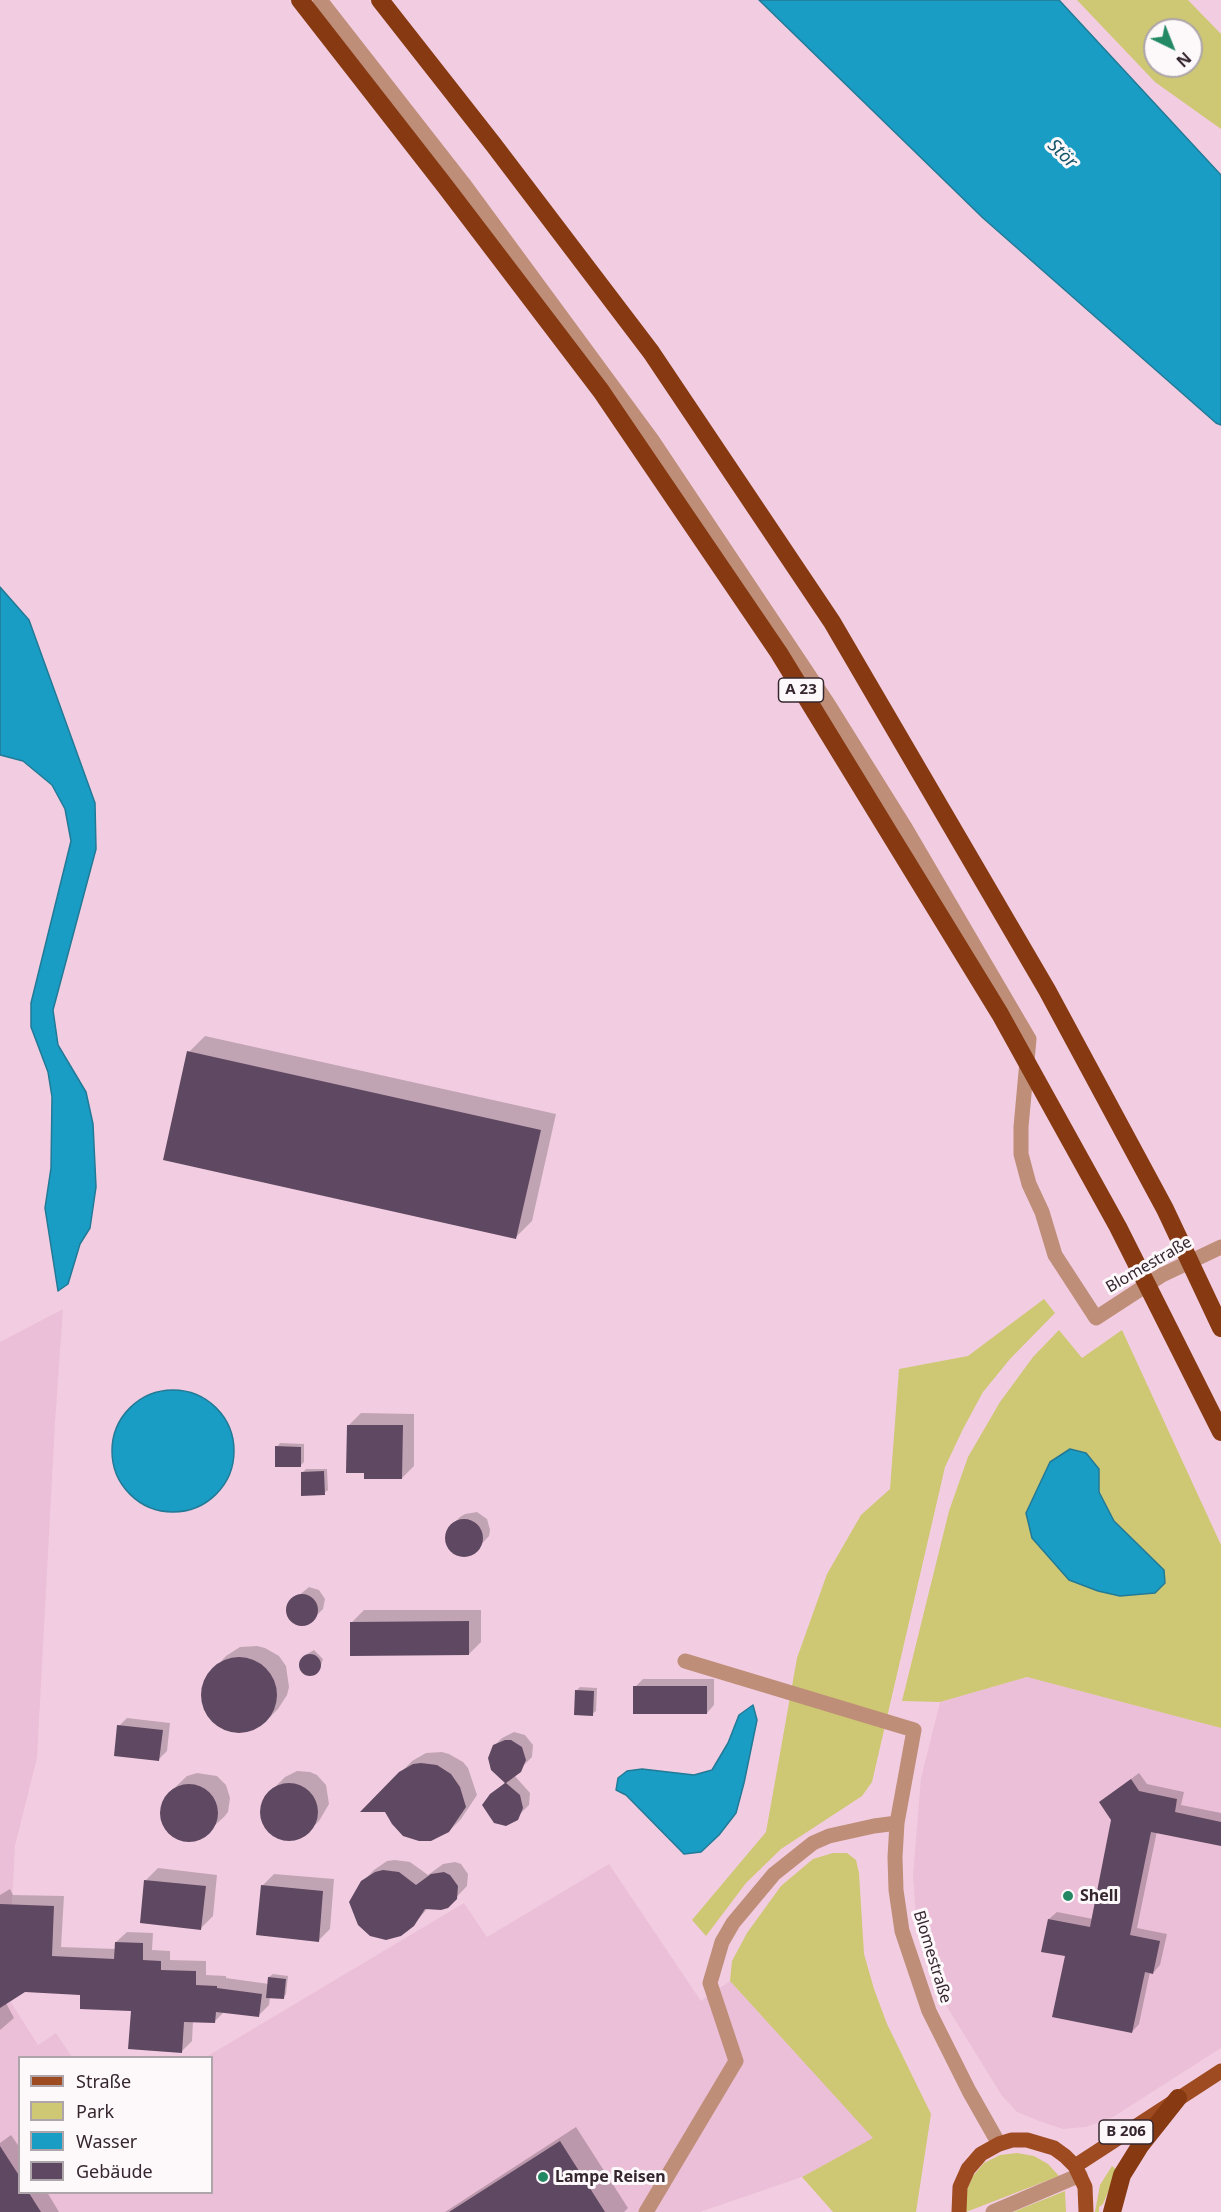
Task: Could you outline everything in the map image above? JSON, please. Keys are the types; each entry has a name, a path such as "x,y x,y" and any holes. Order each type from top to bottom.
{"highway":[{"name":"A 23","path":"300,0 601,391 779,653 1000,1014 1118,1227 1221,1432"},
{"path":"380,0 651,352 832,622 1047,990 1165,1209 1221,1328"},
{"path":"1112,2212 1122,2175 1140,2146 1178,2098"}],"main road":[{"name":"B 206","path":"1078,2171 1178,2098 1221,2071"},
{"path":"959,2212 960,2187 968,2169 981,2154 1012,2140 1041,2142 1065,2156 1078,2171 1086,2194 1086,2212"}],"street":[{"name":"Blomestraße","path":"320,0 463,183 652,440 828,704 912,839 1029,1039 1021,1127 1021,1154 1029,1184 1042,1212 1055,1255 1086,1299 1096,1318 1162,1275 1221,1247"},
{"name":"Blomestraße","path":"685,1662 914,1730 897,1823 896,1890 902,1931 929,2011 969,2091 999,2144"},
{"path":"646,2212 736,2061 710,1983 722,1942 733,1923 774,1874 813,1843 829,1836 897,1823"},
{"path":"993,2212 1078,2171"}],"shaded area":[{"path":"63,1309 37,1758 15,1846 7,1996 38,2045 56,2033 71,2056 18,2056 18,2194 213,2194 213,2056 208,2056 464,1903 487,1937 609,1864 701,2001 730,1981 874,2138 802,2177 700,2212 0,2212 0,1342"},
{"name":"Shell","path":"1027,1677 1221,1728 1221,2048 1113,2117 1086,2127 1063,2129 1039,2121 1017,2112 1002,2096 944,2002 929,1963 916,1918 913,1875 921,1778 940,1702"}],"green space":[{"path":"1077,0 1188,0 1221,34 1221,129 1151,78 1203,78 1203,18 1143,18 1143,69"},
{"path":"1044,1299 1055,1313 1010,1359 983,1392 945,1467 872,1782 862,1796 781,1849 746,1883 706,1936 692,1920 766,1832 797,1658 827,1574 861,1515 890,1489 899,1369 968,1356"},
{"path":"1059,1330 1082,1358 1122,1330 1221,1545 1221,1728 1027,1677 940,1702 902,1701 949,1511 968,1457 1000,1402 1033,1357","holes":["1070,1449 1099,1469 1099,1492 1114,1521 1164,1570 1026,1513 1050,1462"]},
{"path":"833,1853 847,1853 856,1860 859,1873 864,1954 874,1989 887,2024 931,2114 916,2212 833,2212 802,2177 873,2138 730,1981 732,1961 747,1933 781,1886 813,1859"},
{"path":"1017,2153 1034,2156 1048,2164 1059,2176 966,2212 966,2192 973,2176 984,2163 1000,2155"},
{"path":"1112,2166 1117,2170 1103,2204 1099,2207 1099,2212 1095,2212 1100,2185"},
{"path":"1065,2191 1066,2212 1013,2212"}],"water":[{"name":"Stör","path":"759,0 1059,0 1221,175 1221,425 983,218"},
{"path":"0,587 29,620 95,803 96,849 53,1010 58,1045 86,1092 93,1124 96,1187 90,1228 80,1244 68,1284 58,1291 45,1208 51,1168 52,1097 48,1072 31,1027 31,1003 71,841 65,809 52,785 23,761 0,755"},
{"path":"173,1390 196,1394 216,1408 230,1428 234,1451 230,1474 216,1494 196,1508 173,1512 150,1508 130,1494 116,1474 112,1451 116,1428 130,1408 150,1394"},
{"path":"1070,1449 1086,1453 1099,1469 1099,1492 1114,1521 1164,1570 1165,1583 1155,1593 1120,1596 1098,1591 1069,1580 1032,1538 1026,1513 1050,1462"},
{"path":"753,1705 757,1720 736,1813 719,1835 701,1852 684,1854 626,1795 616,1790 618,1778 627,1771 642,1769 694,1775 712,1770 728,1743 739,1715"}],"building":[{"path":"187,1051 541,1130 516,1239 163,1160"},
{"path":"347,1425 403,1425 402,1479 364,1479 364,1473 346,1473"},
{"path":"275,1446 301,1447 301,1467 275,1467"},
{"path":"324,1471 325,1495 301,1496 301,1472"},
{"path":"464,1519 471,1520 477,1525 482,1531 482,1545 477,1551 471,1556 464,1557 457,1556 451,1551 446,1545 445,1538 446,1531 451,1525 457,1520"},
{"path":"302,1594 313,1599 318,1610 313,1621 302,1626 291,1621 286,1610 291,1599"},
{"path":"469,1621 469,1655 350,1656 350,1622"},
{"path":"310,1654 318,1657 321,1665 318,1673 310,1676 302,1673 299,1665 302,1657"},
{"path":"232,1657 246,1657 260,1663 271,1674 277,1688 274,1710 266,1722 246,1733 232,1733 218,1727 207,1716 201,1702 201,1688 207,1674 218,1663"},
{"path":"633,1686 707,1686 707,1714 633,1714"},
{"path":"575,1690 594,1691 593,1716 574,1715"},
{"path":"117,1725 163,1730 159,1761 114,1756"},
{"path":"511,1740 522,1747 526,1760 521,1772 506,1783 520,1795 523,1808 518,1820 506,1826 494,1823 482,1805 490,1794 505,1783 491,1770 488,1758 493,1745"},
{"path":"413,1764 437,1765 451,1774 460,1787 466,1807 449,1832 431,1841 419,1841 403,1836 385,1812 360,1812 399,1772"},
{"path":"1131,1779 1139,1791 1177,1799 1175,1812 1221,1822 1221,1846 1151,1832 1130,1935 1160,1941 1153,1974 1145,1972 1132,2033 1052,2017 1065,1956 1041,1952 1048,1919 1090,1927 1111,1820 1099,1802"},
{"path":"283,1783 295,1783 310,1791 318,1806 318,1818 310,1833 295,1841 283,1841 268,1833 260,1818 260,1806 268,1791"},
{"path":"183,1784 195,1784 210,1792 218,1807 218,1819 210,1834 195,1842 183,1842 168,1834 160,1819 160,1807 168,1792"},
{"path":"383,1870 399,1872 416,1885 431,1874 444,1872 450,1875 458,1886 457,1899 448,1908 425,1909 414,1926 401,1936 386,1940 370,1936 358,1925 349,1902 361,1881"},
{"path":"144,1880 206,1886 201,1930 140,1923"},
{"path":"261,1885 323,1891 319,1942 256,1935"},
{"path":"0,1904 54,1906 52,1956 114,1959 115,1942 143,1943 143,1960 161,1961 161,1970 196,1971 196,1985 217,1986 217,1988 262,1994 259,2017 216,2012 215,2023 184,2022 182,2053 128,2049 131,2011 80,2009 80,1995 25,1992 0,2008"},
{"path":"268,1977 286,1979 284,1999 266,1998"},
{"name":"Lampe Reisen","path":"560,2141 605,2212 449,2212"},
{"path":"0,2146 18,2174 18,2194 30,2194 41,2212 0,2212"}],"place":[{"name":"Shell","path":"1068,1896"},
{"name":"Lampe Reisen","path":"543,2177"}]}
